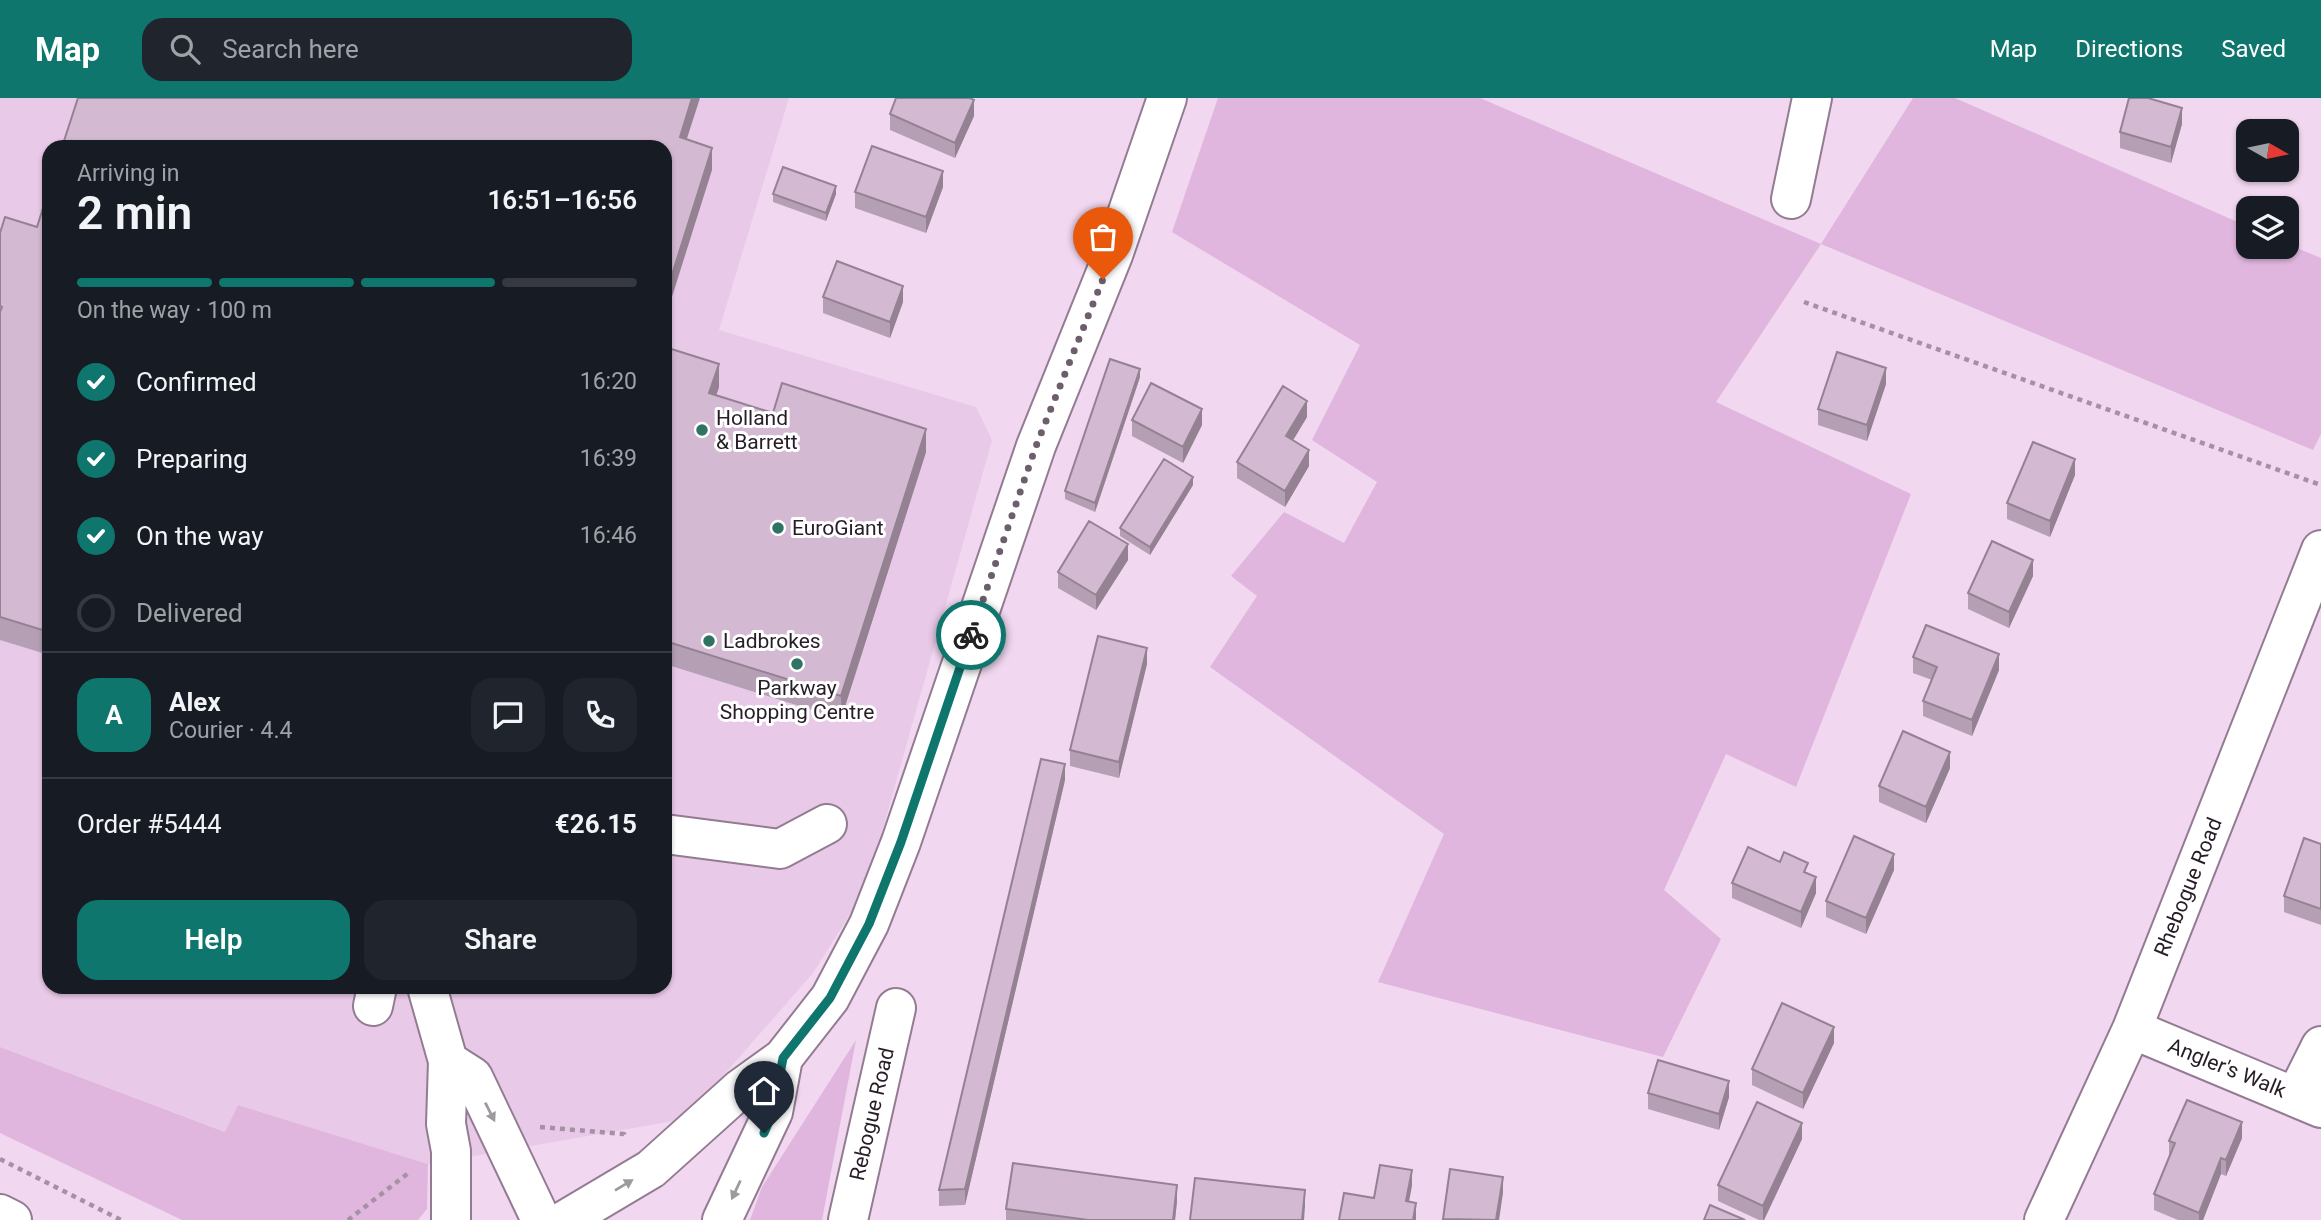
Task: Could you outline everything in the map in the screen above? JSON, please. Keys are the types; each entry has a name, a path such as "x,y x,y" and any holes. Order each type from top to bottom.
{"main road":[{"path":"565,1220 651,1169 740,1089 783,1058 830,998 869,924 901,842 1036,446 1113,255 1167,98"},
{"path":"1791,199 1812,98"},
{"name":"Rhebogue Road","path":"2045,1220 2132,1029 2321,550"},
{"path":"672,835 779,849 827,824"},
{"path":"429,994 448,1061 446,1124 451,1151 451,1220"},
{"name":"Rebogue Road","path":"848,1220 895,1007"},
{"name":"Angler's Walk","path":"2132,1029 2308,1102"},
{"path":"2308,1102 2321,1046"},
{"path":"722,1220 773,1112 783,1058"},
{"path":"448,1061 473,1077 541,1220"},
{"path":"0,1214 12,1220"}],"path":[{"path":"1804,302 2321,485"},
{"path":"527,1132 539,1127 624,1134 627,1144"},
{"path":"0,1159 121,1220"},
{"path":"348,1220 422,1163"}],"shaded area":[{"name":"Parkway Shopping Centre","path":"0,98 789,98 719,330 976,407 992,440 866,889 813,973 685,1119 428,1164 238,1105 226,1132 0,1047"},
{"path":"1218,98 1480,98 1821,244 1716,402 1911,494 1796,787 1726,754 1664,890 1721,939 1663,1057 1378,982 1444,834 1210,667 1257,596 1231,576 1284,512 1344,543 1377,482 1312,440 1360,345 1172,232"},
{"path":"1913,98 1955,98 2236,221 2236,259 2299,259 2299,249 2321,258 2321,434 2313,450 1821,244"},
{"path":"856,1040 822,1220 750,1220 762,1187"},
{"path":"0,1047 225,1132 238,1105 428,1164 427,1209 418,1220 182,1220 0,1133"}],"building":[{"path":"78,98 692,98 680,137 712,148 672,275 672,140 64,140"},
{"path":"896,98 974,100 955,143 890,114"},
{"path":"2129,98 2148,98 2182,108 2171,147 2120,132"},
{"path":"872,146 943,171 926,217 855,192"},
{"path":"783,167 836,186 826,213 773,194"},
{"path":"42,211 42,630 0,617 0,233 5,217 37,227"},
{"path":"837,261 903,286 890,322 823,297"},
{"path":"672,349 719,364 709,393 773,413 782,383 926,429 841,696 672,643"},
{"path":"1837,352 1886,368 1867,425 1818,409"},
{"path":"1110,359 1140,369 1095,503 1065,491"},
{"path":"1151,383 1202,409 1183,447 1132,420"},
{"path":"1283,386 1307,401 1286,436 1309,450 1285,491 1237,462"},
{"path":"2033,442 2075,459 2050,521 2007,503"},
{"path":"1164,459 1193,477 1150,547 1120,528"},
{"path":"1089,521 1128,544 1096,595 1058,572"},
{"path":"1992,541 2033,560 2009,612 1968,593"},
{"path":"1926,625 1999,654 1972,720 1923,701 1937,667 1913,657"},
{"path":"1098,636 1147,648 1119,762 1070,750"},
{"path":"1903,731 1950,752 1926,807 1879,786"},
{"path":"1041,759 1065,764 965,1189 939,1190"},
{"path":"1854,836 1894,854 1866,918 1826,901"},
{"path":"2304,838 2321,844 2321,909 2284,896"},
{"path":"1748,847 1780,862 1784,852 1808,863 1804,872 1816,877 1801,912 1732,883"},
{"path":"1782,1003 1834,1027 1803,1093 1752,1069"},
{"path":"1658,1060 1729,1081 1719,1114 1648,1093"},
{"path":"2187,1100 2242,1122 2226,1160 2221,1158 2199,1213 2154,1194 2175,1143 2169,1141"},
{"path":"1757,1102 1802,1123 1763,1206 1718,1185"},
{"path":"1013,1163 1177,1185 1173,1220 1088,1220 1006,1209"},
{"path":"1380,1165 1412,1170 1406,1201 1416,1203 1413,1220 1339,1220 1344,1193 1374,1198"},
{"path":"1450,1169 1503,1177 1496,1220 1443,1219"},
{"path":"1195,1178 1305,1190 1302,1220 1190,1220"},
{"path":"1710,1205 1745,1220 1704,1220"}],"way so far":[{"path":"971,635 1036,446 1103,279"}],"place":[{"name":"Holland & Barrett","path":"702,430"},
{"name":"EuroGiant","path":"778,528"},
{"name":"Ladbrokes","path":"709,641"},
{"name":"Parkway Shopping Centre","path":"797,664"}],"route":[{"path":"764,1133 773,1112 783,1058 830,998 869,924 901,842 971,635"}]}
